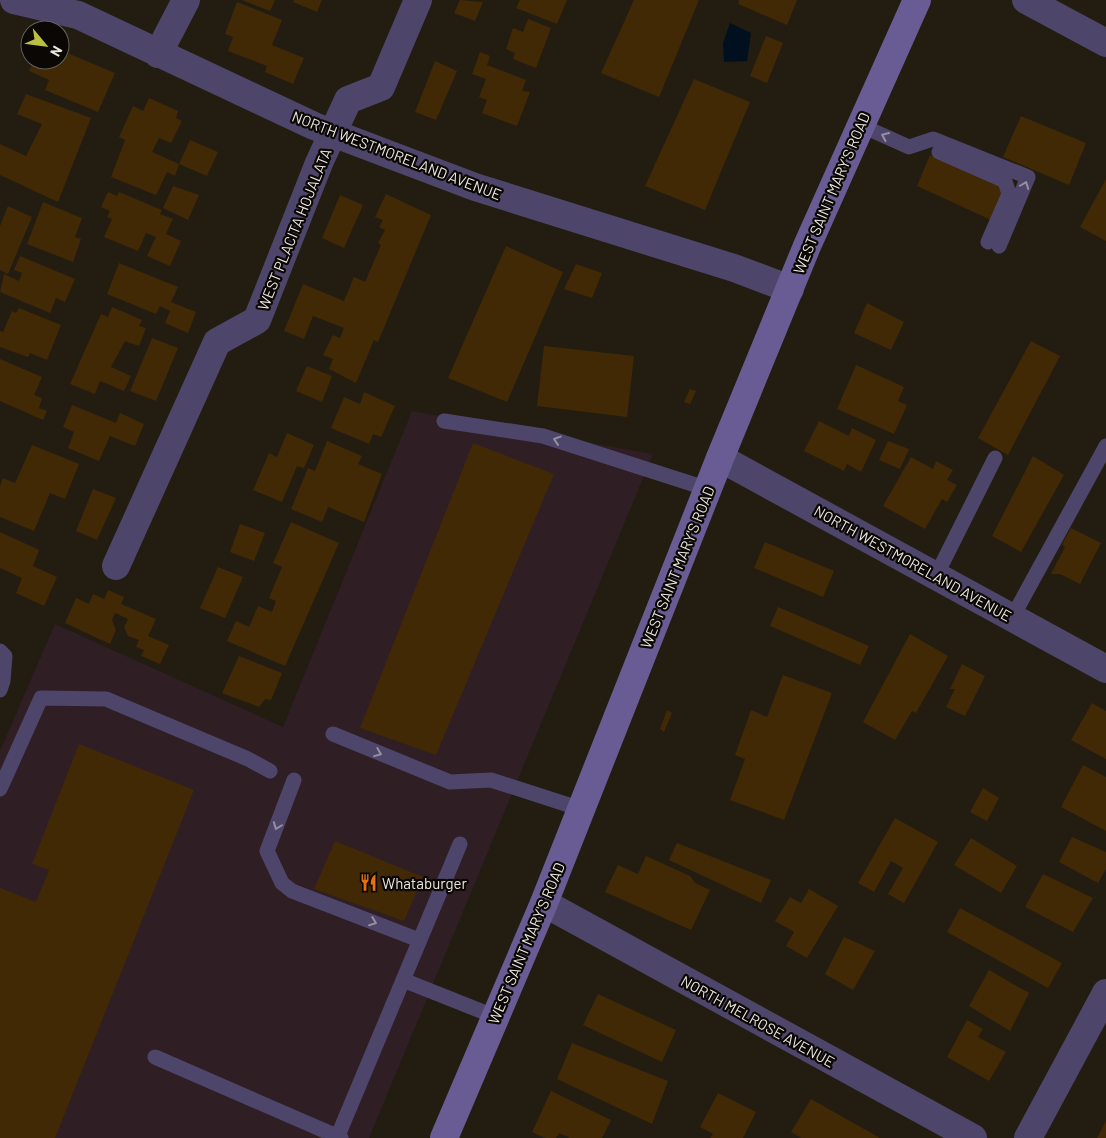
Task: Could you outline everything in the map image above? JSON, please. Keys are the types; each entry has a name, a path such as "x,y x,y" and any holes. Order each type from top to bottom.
{"main road":[{"name":"WEST SAINT MARY'S ROAD","path":"444,1138 544,903 720,458 790,289 860,125 917,0"}],"street":[{"path":"158,54 186,0"},
{"name":"WEST PLACITA HOJALATA","path":"116,566 217,342 257,320 319,163 348,100 381,87 418,0"},
{"path":"1026,0 1106,44"},
{"name":"NORTH WESTMORELAND AVENUE","path":"21,1 78,15 158,54 334,133 476,187 734,268 790,289"},
{"name":"NORTH WESTMORELAND AVENUE","path":"720,458 1106,669"},
{"name":"NORTH MELROSE AVENUE","path":"544,903 973,1138"},
{"path":"1028,1138 1106,993"}],"lane":[{"path":"860,125 909,147 933,139 1028,178 994,244 1009,194 1005,181 920,144"},
{"path":"444,421 543,436 708,489"},
{"path":"1012,618 1106,446"},
{"path":"936,576 996,458"},
{"path":"0,651 5,656 3,681 0,690"},
{"path":"0,789 41,698 106,699 248,759 270,771"},
{"path":"333,734 450,782 491,780 581,809"},
{"path":"294,780 267,851 282,883 292,891 419,940"},
{"path":"155,1057 339,1138 402,980 460,844"},
{"path":"402,980 496,1017"}],"shaded area":[{"path":"412,411 653,454 369,1138 0,1138 0,751 55,624 283,727"}],"water":[{"path":"730,23 751,33 747,61 724,62 723,43"}],"building":[{"path":"242,0 275,0 270,11"},
{"path":"294,0 322,0 317,12 293,2"},
{"path":"460,0 483,2 475,21 454,13"},
{"path":"520,0 567,0 557,24 516,8"},
{"path":"634,0 699,0 659,97 601,73"},
{"path":"739,0 797,0 787,25 738,4"},
{"path":"237,2 282,20 272,45 304,58 293,84 265,72 267,66 228,51 233,37 225,34"},
{"path":"528,19 551,28 536,68 513,59 515,53 506,49 513,28 523,32"},
{"path":"766,36 783,43 767,83 750,76"},
{"path":"480,52 490,56 487,65 526,80 522,91 530,92 517,126 482,113 487,100 479,97 486,79 472,74"},
{"path":"70,54 115,73 98,112 45,90 49,80 29,71 70,70"},
{"path":"435,61 457,71 436,120 415,112"},
{"path":"694,79 750,102 705,210 645,186"},
{"path":"26,94 91,118 58,202 0,175 0,144 26,156 42,124 17,114"},
{"path":"149,98 178,111 176,118 182,121 171,143 159,138 152,152 179,164 175,176 167,172 156,195 111,177 125,140 119,137 133,106 143,111"},
{"path":"1021,116 1086,143 1069,185 1003,157"},
{"path":"190,140 218,152 207,176 179,164"},
{"path":"930,155 1004,188 991,220 917,186"},
{"path":"1106,179 1106,241 1080,227"},
{"path":"173,186 199,195 188,220 163,208"},
{"path":"108,192 117,196 119,192 162,210 160,214 173,219 166,234 181,241 170,266 147,256 156,237 146,233 138,251 104,237 112,219 107,217 110,211 101,207"},
{"path":"386,194 431,215 378,342 374,340 356,383 329,369 333,359 323,355 333,335 340,338 344,328 313,316 304,339 284,331 303,284 344,301 354,277 365,282 381,245 378,243 385,230 379,227 383,220 375,217"},
{"path":"340,195 363,205 344,248 322,238"},
{"path":"43,202 82,218 75,237 81,239 73,262 27,244"},
{"path":"8,206 32,217 8,274 0,270 0,226"},
{"path":"506,246 563,272 507,402 448,378"},
{"path":"20,256 75,279 65,302 56,298 50,313 0,292 4,274 19,281 22,273 14,270"},
{"path":"119,263 178,287 171,302 196,312 188,333 165,323 170,311 160,306 156,314 107,294"},
{"path":"576,264 602,273 592,298 564,289"},
{"path":"867,303 904,322 891,350 854,333"},
{"path":"112,307 142,320 139,326 146,328 139,346 125,341 111,367 131,376 124,391 100,381 95,394 70,384 101,314 108,317"},
{"path":"19,308 61,325 47,360 30,353 28,357 0,347 0,331 3,332 12,311 16,313"},
{"path":"152,338 178,348 156,401 130,391"},
{"path":"1031,341 1060,356 1008,455 978,438"},
{"path":"544,346 634,356 627,417 537,406"},
{"path":"0,359 42,377 34,395 42,398 39,408 47,411 43,420 0,401"},
{"path":"856,365 904,387 898,401 907,405 894,434 837,409"},
{"path":"307,366 332,376 322,402 296,391"},
{"path":"690,389 696,391 690,404 684,402"},
{"path":"364,392 395,406 381,437 373,434 369,444 331,428 344,397 360,404"},
{"path":"72,405 116,423 120,413 144,424 135,446 110,436 99,461 68,448 74,432 63,427"},
{"path":"819,421 849,436 852,428 876,440 861,472 847,464 844,471 804,451"},
{"path":"287,433 314,445 304,468 297,466 282,502 253,490 269,453 277,457"},
{"path":"327,441 362,456 358,464 382,474 364,522 328,507 322,522 291,509 308,468 315,471"},
{"path":"888,441 909,449 900,469 879,460"},
{"path":"473,443 554,474 436,755 360,728"},
{"path":"32,445 79,464 65,499 50,493 34,531 0,517 0,486 3,478 15,483"},
{"path":"1033,456 1064,475 1021,552 992,536"},
{"path":"911,457 933,469 936,461 953,470 947,480 957,485 947,502 942,499 925,529 883,506"},
{"path":"93,489 116,498 97,540 76,531"},
{"path":"291,522 339,543 285,666 227,641 236,621 249,627 258,606 272,612 276,601 269,598 282,567 273,563"},
{"path":"240,524 265,533 254,561 230,552"},
{"path":"1071,528 1101,543 1080,584 1060,574 1051,574 1065,547 1062,544"},
{"path":"0,532 39,550 33,566 57,577 44,606 16,593 22,578 0,568"},
{"path":"765,542 834,571 823,597 754,568"},
{"path":"218,567 243,577 225,618 200,608"},
{"path":"108,590 124,597 121,604 156,619 148,636 169,645 160,664 141,656 144,650 136,647 139,640 128,636 124,627 128,619 115,613 112,620 116,630 110,644 65,623 76,598 89,604 93,594 104,599"},
{"path":"778,607 869,646 860,665 770,626"},
{"path":"910,634 948,656 916,713 912,711 895,740 863,722"},
{"path":"239,656 282,673 271,700 265,699 259,707 222,693"},
{"path":"962,664 985,676 965,716 946,707 955,689 950,689"},
{"path":"783,675 832,693 784,820 730,800 745,759 735,755 751,710 767,717"},
{"path":"1092,703 1106,711 1106,759 1071,740"},
{"path":"667,710 672,713 664,732 660,729"},
{"path":"79,744 194,790 55,1138 0,1138 0,888 36,902 49,870 32,864"},
{"path":"1083,765 1106,777 1106,831 1061,807"},
{"path":"983,788 999,798 987,821 970,812"},
{"path":"895,818 938,842 904,903 888,894 903,868 891,861 874,892 858,883"},
{"path":"1072,837 1106,852 1106,869 1098,883 1059,862"},
{"path":"971,838 1017,866 1001,893 954,865"},
{"name":"Whataburger","path":"335,841 423,877 404,921 314,889"},
{"path":"677,843 771,880 761,903 669,860"},
{"path":"646,856 690,876 695,883 710,890 691,930 605,892 618,865 638,874"},
{"path":"1043,874 1093,898 1073,932 1025,907"},
{"path":"809,889 838,906 807,958 786,946 794,932 775,921 790,897 801,903"},
{"path":"960,908 1062,963 1048,988 947,932"},
{"path":"844,937 875,951 853,990 825,974"},
{"path":"989,970 1029,993 1010,1031 969,1006"},
{"path":"598,994 676,1030 662,1062 583,1025"},
{"path":"967,1020 983,1029 978,1037 1006,1052 989,1081 947,1057"},
{"path":"572,1043 668,1081 652,1124 557,1079"},
{"path":"551,1091 611,1120 602,1138 570,1138 559,1133 556,1138 545,1138 532,1132"},
{"path":"718,1093 756,1112 743,1138 710,1138 713,1134 700,1127"},
{"path":"811,1099 880,1138 801,1138 791,1132"},
{"path":"1106,1121 1106,1138 1097,1138"}],"place":[{"name":"Whataburger","path":"368,883"}]}
